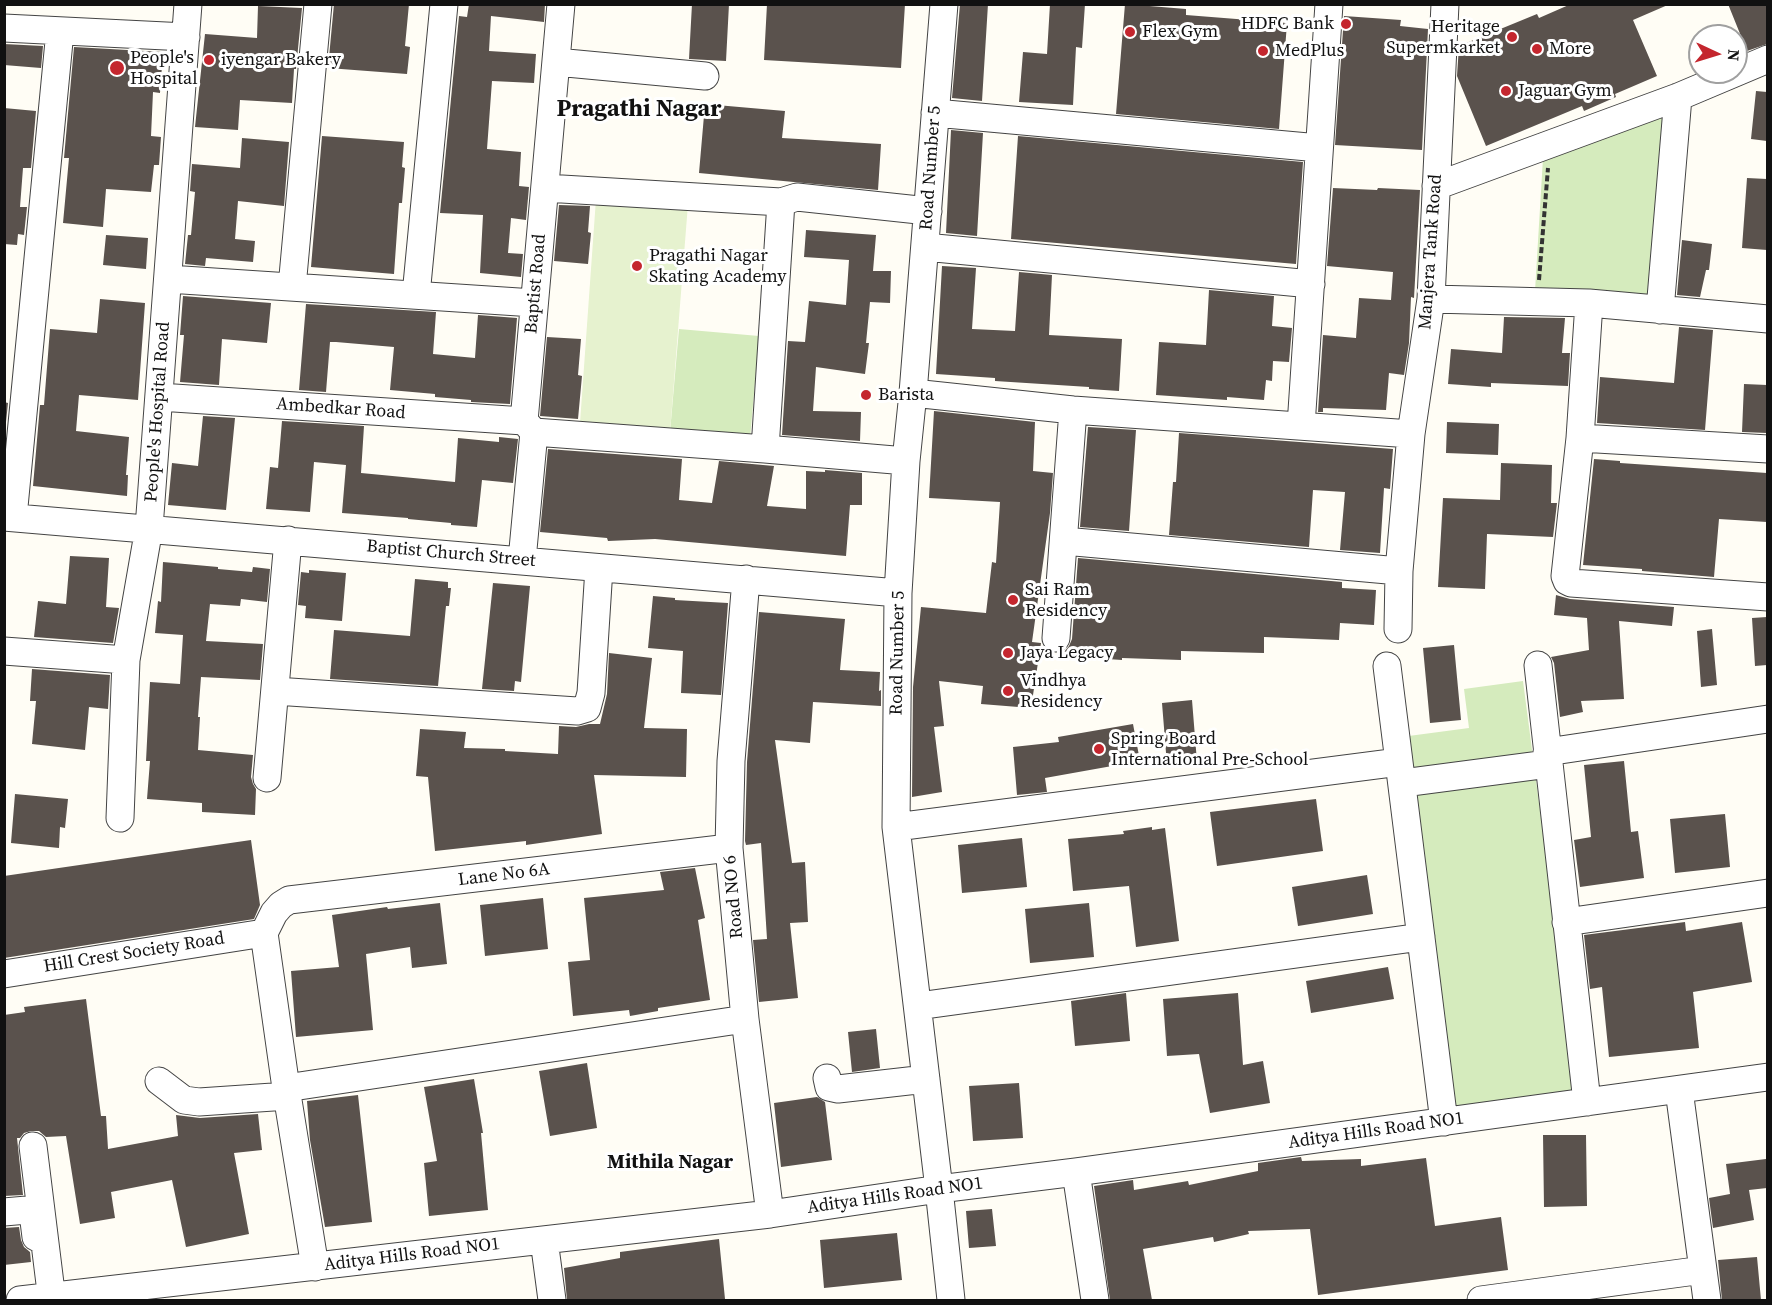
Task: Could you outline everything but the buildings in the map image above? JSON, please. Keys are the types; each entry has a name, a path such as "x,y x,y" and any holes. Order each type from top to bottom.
{"street":[{"name":"People's Hospital Road","path":"120,818 126,660 149,528 188,4"},
{"path":"292,287 318,4"},
{"path":"416,295 444,4"},
{"name":"Baptist Road","path":"522,560 534,303 561,4"},
{"name":"Road Number 5","path":"944,4 906,461 898,593 896,827 951,1300"},
{"path":"1301,426 1329,4"},
{"name":"Manjera Tank Road","path":"1398,629 1399,571 1412,434 1431,299 1445,4"},
{"path":"4,28 186,38"},
{"path":"9,517 15,393 60,31"},
{"path":"1436,186 1678,97 1767,59"},
{"path":"556,62 705,76"},
{"path":"1660,310 1678,97"},
{"path":"935,113 1319,148"},
{"path":"545,188 781,202 797,197 928,211"},
{"path":"765,450 781,202"},
{"path":"925,247 1311,284"},
{"path":"168,279 534,303"},
{"path":"1431,299 1589,303 1767,319"},
{"path":"1589,303 1580,438 1565,576 1567,581 1767,597"},
{"path":"913,393 1073,410 1412,434"},
{"name":"Ambedkar Road","path":"159,397 529,426 765,450 906,461"},
{"path":"1056,638 1073,410"},
{"path":"1580,438 1767,450"},
{"name":"Baptist Church Street","path":"9,517 898,593"},
{"path":"267,778 288,540"},
{"path":"1064,541 1399,571"},
{"path":"275,691 577,711 587,708 591,693 598,568"},
{"name":"Road NO 6","path":"746,579 731,761 729,848 745,1019 770,1214"},
{"path":"5,652 126,660"},
{"path":"1538,665 1587,1102"},
{"path":"1388,666 1444,1122"},
{"path":"896,827 1547,758 1767,719"},
{"name":"Lane No 6A","path":"264,933 274,913 289,900 729,848"},
{"path":"1566,922 1767,892"},
{"path":"264,933 315,1267"},
{"name":"Hill Crest Society Road","path":"4,974 264,933"},
{"path":"918,1006 1421,937"},
{"path":"159,1081 184,1100 199,1102 287,1092 745,1019"},
{"name":"Aditya Hills Road NO1","path":"42,1299 770,1214 1767,1077"},
{"path":"827,1078 829,1087 838,1089 926,1079"},
{"path":"1679,1090 1707,1300"},
{"path":"33,1146 42,1299"},
{"path":"1076,1172 1095,1300"},
{"path":"4,1212 27,1210 33,1213 42,1299"},
{"path":"544,1240 552,1300"},
{"path":"1482,1300 1703,1270"}],"path":[{"path":"1540,285 1546,173 1552,163"}],"green space":[{"path":"1664,108 1650,297 1535,291 1543,158"},
{"name":"Pragathi Nagar Skating Academy","path":"596,199 688,204 670,432 580,423"},
{"path":"679,329 759,336 750,439 670,432"},
{"path":"1523,681 1577,1093 1450,1110 1401,737 1469,728 1464,689"}],"place":[{"name":"HDFC Bank","path":"1346,24"},
{"name":"Flex Gym","path":"1130,32"},
{"name":"Heritage Supermkarket","path":"1512,37"},
{"name":"More","path":"1537,49"},
{"name":"MedPlus","path":"1263,51"},
{"name":"iyengar Bakery","path":"209,60"},
{"name":"People's Hospital","path":"117,68"},
{"name":"Jaguar Gym","path":"1506,91"},
{"name":"Pragathi Nagar Skating Academy","path":"637,266"},
{"name":"Barista","path":"866,395"},
{"name":"Sai Ram Residency","path":"1013,600"},
{"name":"Jaya Legacy","path":"1008,653"},
{"name":"Vindhya Residency","path":"1008,691"},
{"name":"Spring Board International Pre-School","path":"1099,749"}],"district":[{"name":"Pragathi Nagar","path":"639,110"},
{"name":"Mithila Nagar","path":"670,1163"}]}
